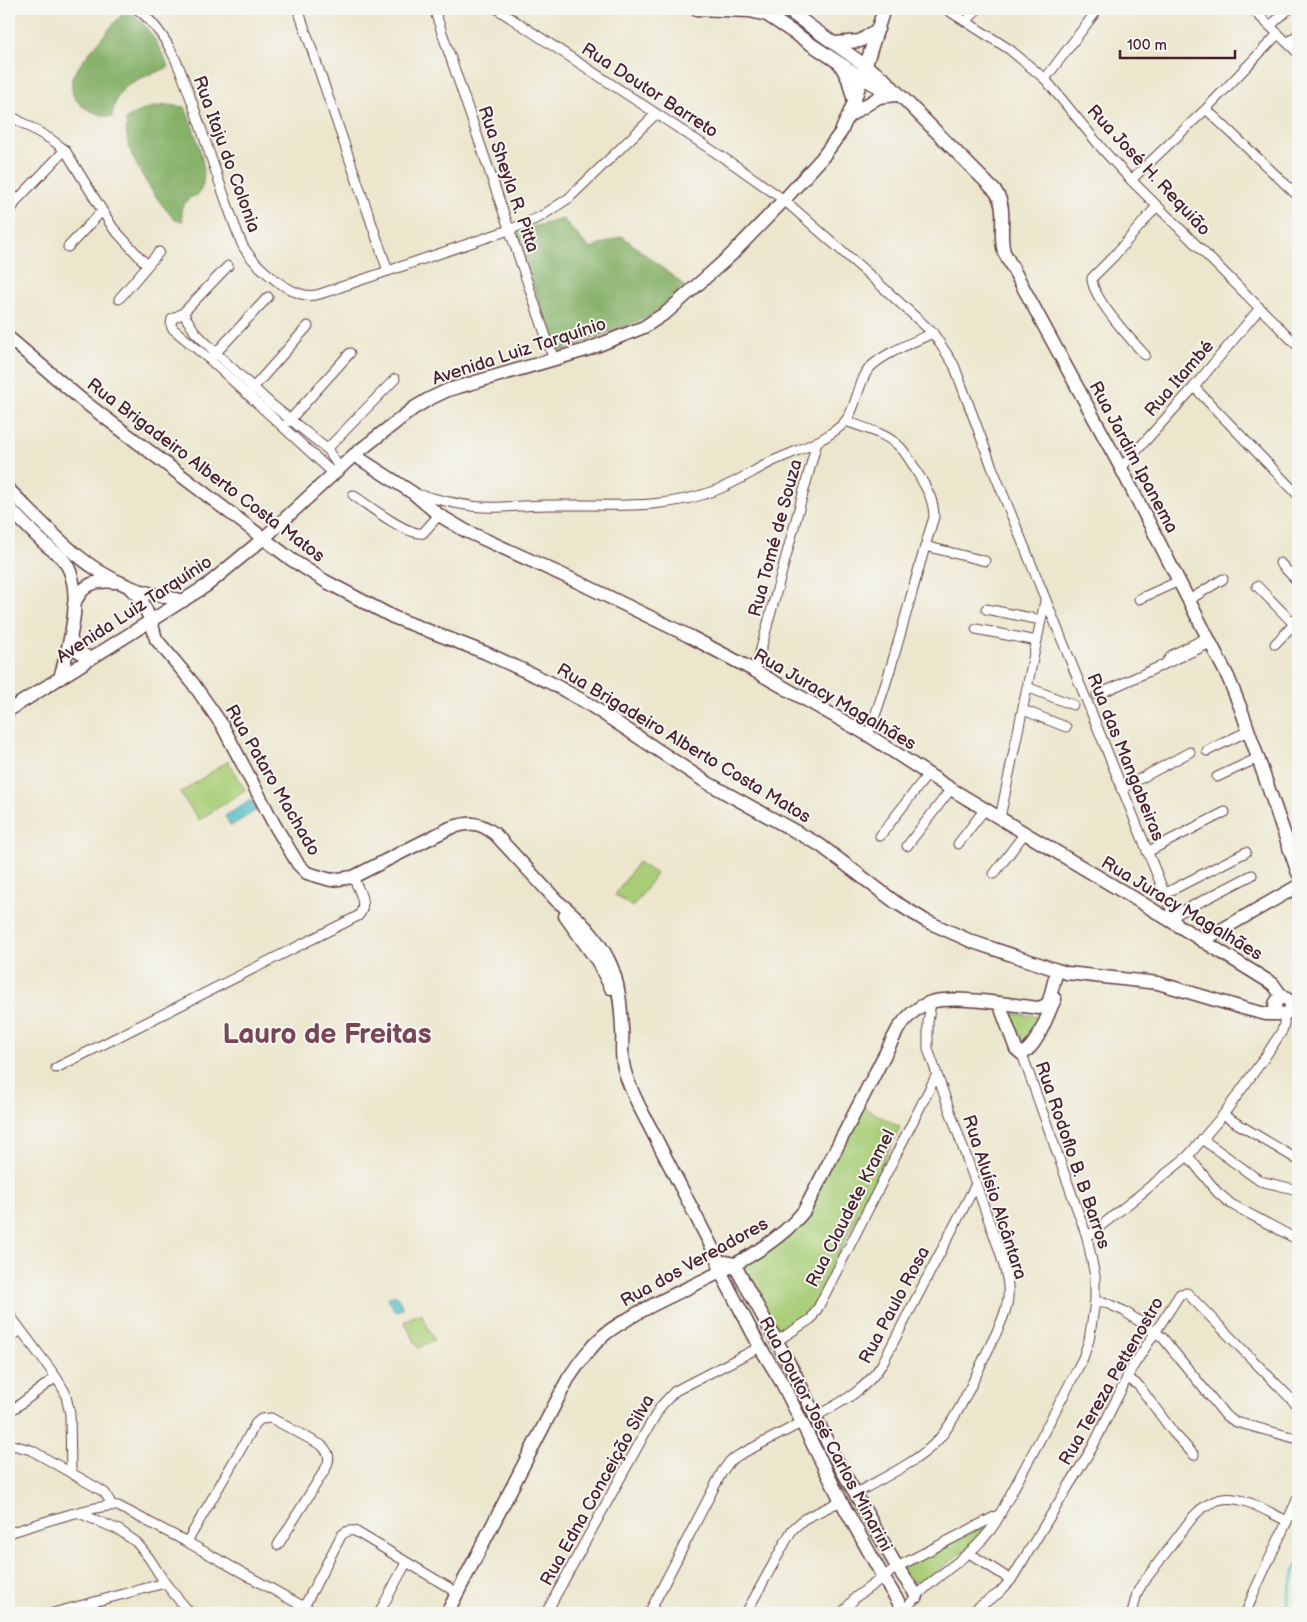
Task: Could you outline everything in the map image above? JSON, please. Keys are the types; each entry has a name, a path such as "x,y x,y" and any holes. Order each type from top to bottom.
{"street":[{"name":"Rua Itaju do Colonia","path":"138,9 155,24 169,45 183,76 244,247 256,263 272,277 294,291 310,296 509,230 540,217 569,198 656,114"},
{"path":"298,9 388,270"},
{"name":"Rua Sheyla R. Pitta","path":"434,9 554,360"},
{"name":"Rua Doutor Barreto","path":"498,9 736,166 784,200 865,270 933,333"},
{"name":"Rua Jardim Ipanema","path":"696,9 718,11 736,9 759,12 862,78 884,90 897,93"},
{"path":"774,20 778,9 788,10"},
{"name":"Avenida Luiz Tarquínio","path":"9,710 206,586 264,538 336,470 414,408 448,390 586,350 644,327 667,312 731,256 822,158 841,132 849,116 867,66 884,9"},
{"name":"Rua José H. Requião","path":"946,9 967,21 1022,59 1046,80 1104,151 1131,180 1298,346"},
{"path":"967,21 977,9"},
{"path":"1046,80 1098,9"},
{"path":"1252,9 1298,53"},
{"path":"1270,26 1289,9"},
{"name":"Rua Jardim Ipanema","path":"788,10 891,85 1001,199 1003,208 1001,236 1004,252 1121,468 1228,677 1298,873"},
{"path":"835,43 860,42 879,28"},
{"path":"1131,180 1206,109 1278,34"},
{"path":"1288,43 1298,34"},
{"path":"840,64 848,80 854,102"},
{"path":"849,116 879,97 897,93"},
{"path":"1206,109 1298,196"},
{"path":"9,115 52,140 65,150 73,160 102,211 118,233 147,265"},
{"path":"9,213 17,200 65,150"},
{"path":"1145,355 1114,321 1092,286 1092,278 1114,256 1157,206"},
{"path":"68,247 102,211"},
{"path":"119,299 159,252"},
{"path":"228,266 183,313 172,319 172,328 253,388 283,427 306,448 336,470"},
{"path":"212,356 268,297"},
{"name":"Rua Itambé","path":"1121,468 1194,387 1260,308"},
{"path":"183,313 212,356 268,407 292,419 327,450 336,470"},
{"path":"253,388 308,326"},
{"path":"413,493 482,507 552,505 626,506 663,502 718,489 817,442 838,428 846,421 854,407 865,373 870,367 882,358 933,333"},
{"name":"Rua das Mangabeiras","path":"933,333 954,365 992,467 1175,920"},
{"name":"Rua Brigadeiro Alberto Costa Matos","path":"9,338 82,400 292,560 368,605 427,631 486,653 551,683 587,703 706,782 820,845 895,902 926,921 973,942 1062,971 1158,983 1266,1014 1285,1006"},
{"path":"283,427 350,353"},
{"path":"327,450 395,379"},
{"path":"1194,387 1298,495"},
{"path":"846,421 890,439 900,447 909,458 930,494 934,506 934,517 898,646 868,736"},
{"path":"306,448 316,440"},
{"name":"Rua Tomé de Souza","path":"755,671 817,442"},
{"name":"Rua Juracy Magalhães","path":"354,455 413,493 439,515 466,531 578,582 689,636 755,671 868,736 984,809 1175,920 1202,941 1273,984 1285,1006"},
{"path":"9,490 63,544 93,568 130,588 183,601"},
{"path":"353,495 386,518 416,534 424,533 439,515"},
{"path":"9,508 62,559 70,572 74,584 71,640 60,678"},
{"path":"925,546 985,561"},
{"path":"1280,563 1298,582"},
{"path":"1189,600 1222,579"},
{"path":"74,604 79,592 91,584 106,581 117,582"},
{"path":"1139,599 1179,581"},
{"path":"1257,586 1296,622 1275,644"},
{"path":"130,588 142,600 145,608 136,631 156,639"},
{"path":"1000,818 1045,600"},
{"name":"Rua Pataro Machado","path":"145,608 156,639 192,682 222,725 274,824 298,864 307,873 331,880 353,877 450,828 477,823 485,826 495,834 557,901 566,908 616,980 622,1030 623,1063 629,1083 719,1265"},
{"path":"986,609 1041,620"},
{"path":"976,628 1037,640"},
{"path":"71,640 77,650 90,659"},
{"path":"1097,695 1165,663 1172,655 1209,640"},
{"path":"1027,687 1073,705"},
{"path":"1023,710 1066,726"},
{"path":"1207,751 1248,731"},
{"path":"1121,789 1190,752"},
{"path":"1217,777 1258,758"},
{"path":"880,836 928,774"},
{"path":"907,846 951,789"},
{"path":"958,844 984,809"},
{"path":"1147,852 1225,812"},
{"path":"994,874 1025,833"},
{"path":"1164,894 1246,852"},
{"path":"1175,920 1252,875"},
{"path":"56,1068 358,916 363,908 363,902 353,877"},
{"path":"1202,941 1298,886"},
{"path":"998,1003 1016,1049 1022,1054 1034,1044 1062,971"},
{"name":"Rua dos Vereadores","path":"447,1613 568,1379 586,1352 605,1334 621,1323 719,1265 734,1264 793,1225 804,1211 898,1029 910,1013 931,1002 957,1000 1039,1008 1046,1005 1049,1001 1062,971"},
{"name":"Rua Aluísio Alcântara","path":"855,1494 924,1454 940,1438 974,1378 1004,1315 1009,1291 1007,1278 928,1049 928,1022 931,1002"},
{"path":"1087,1237 1188,1156 1223,1115 1282,1031 1285,1006"},
{"name":"Rua Rodoflo B. B Barros","path":"903,1612 917,1596 969,1553 988,1534 1082,1358 1089,1340 1095,1302 1094,1276 1087,1237 1022,1054"},
{"name":"Rua Claudete Kramel","path":"777,1341 811,1319 819,1306 936,1076"},
{"path":"1223,1115 1298,1160"},
{"path":"1202,1139 1260,1181 1298,1190"},
{"path":"1188,1156 1216,1192 1230,1204 1298,1240"},
{"name":"Rua Paulo Rosa","path":"816,1416 850,1397 875,1376 976,1186"},
{"name":"Rua Doutor José Carlos Minarini","path":"734,1264 796,1376 833,1454 855,1494 917,1596"},
{"name":"Rua Doutor José Carlos Minarini","path":"719,1265 760,1347 782,1383 819,1460 903,1612"},
{"name":"Rua Tereza Pettenostro","path":"970,1613 999,1593 1011,1580 1096,1441 1128,1377 1154,1332 1180,1294 1187,1293 1298,1406"},
{"path":"1095,1302 1104,1302 1124,1310 1154,1332 1173,1350 1226,1416 1236,1422 1298,1438"},
{"path":"9,1314 65,1392 70,1414 71,1473"},
{"path":"9,1339 20,1330"},
{"name":"Rua Edna Conceição Silva","path":"546,1613 664,1402 675,1391 760,1347"},
{"path":"782,1383 796,1376"},
{"path":"15,1408 56,1377"},
{"path":"1128,1377 1139,1386 1173,1432 1194,1455"},
{"path":"187,1542 256,1423 261,1419 271,1418 321,1445 327,1450 329,1458 326,1468 278,1545"},
{"path":"649,1613 722,1472 730,1461 801,1424"},
{"path":"9,1444 31,1450 99,1488 105,1493 112,1505"},
{"path":"819,1460 833,1454"},
{"path":"1132,1613 1137,1593 1142,1584 1192,1518 1200,1509 1212,1501 1225,1498 1238,1499 1287,1521"},
{"path":"1246,1613 1298,1498"},
{"path":"746,1613 792,1530 804,1519 841,1501"},
{"path":"9,1533 78,1513 112,1505 118,1506 315,1613"},
{"path":"78,1513 119,1530 129,1537 148,1558 165,1583 190,1613"},
{"path":"842,1613 856,1597 898,1567 1000,1514"},
{"path":"304,1607 344,1532 349,1530 355,1531 458,1593"},
{"path":"969,1553 1011,1580"},
{"path":"379,1613 406,1563"},
{"path":"53,1613 165,1583"}],"green space":[{"path":"122,14 133,14 145,26 158,45 169,67 139,79 124,88 119,95 112,117 91,111 77,101 72,92 72,77 85,58"},
{"path":"166,105 185,107 203,164 202,186 198,194 191,197 181,209 183,221 175,220 154,194 135,163 127,140 126,119 145,109"},
{"path":"563,219 590,249 622,236 685,286 649,317 555,353 516,231"},
{"path":"228,761 245,790 199,820 180,793"},
{"path":"638,862 656,874 633,907 615,895"},
{"path":"1012,1013 1041,1017 1027,1045 1019,1043"},
{"path":"863,1107 900,1127 817,1299 800,1323 778,1342 739,1267 793,1231"},
{"path":"421,1313 434,1340 418,1348 404,1321"},
{"path":"982,1527 983,1532 980,1538 924,1582 911,1582 901,1569"}],"water":[{"path":"251,800 257,810 231,826 225,816"},
{"path":"396,1294 403,1308 395,1312 388,1298"}],"waterway":[{"path":"1287,1613 1286,1607 1298,1564"}],"district":[{"name":"Lauro de Freitas","path":"327,1033"}]}
